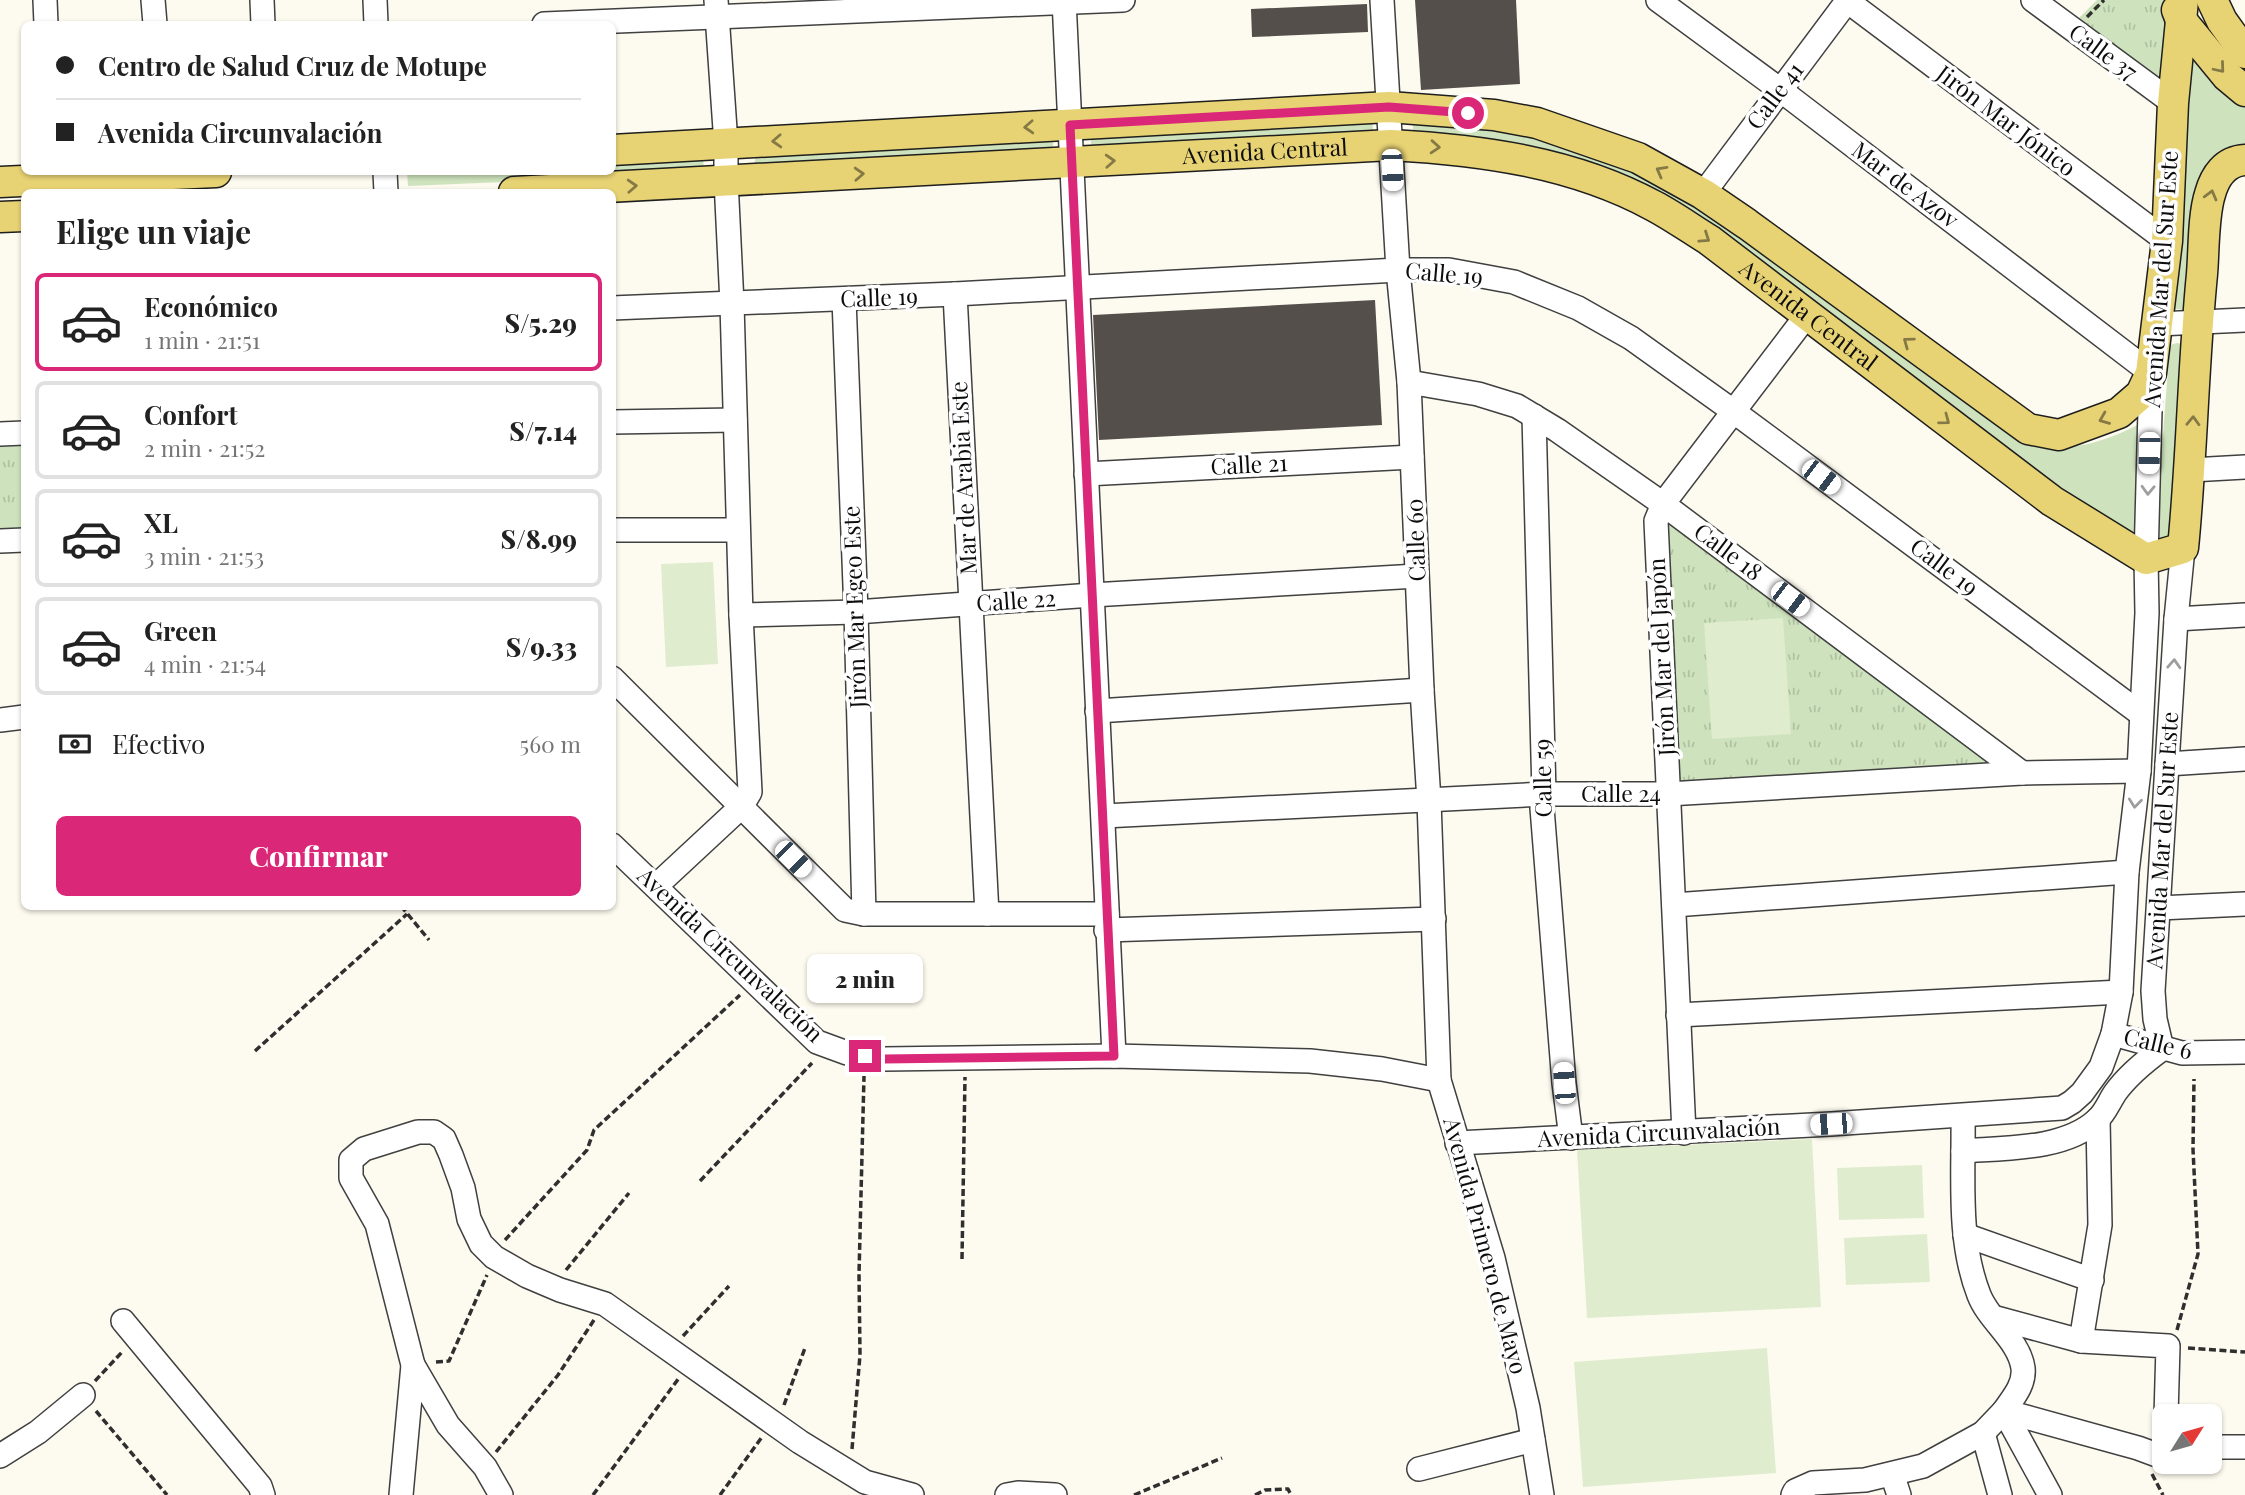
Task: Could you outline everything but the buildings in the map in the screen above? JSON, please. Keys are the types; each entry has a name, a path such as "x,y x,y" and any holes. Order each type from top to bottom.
{"main road":[{"path":"2212,0 2222,21 2245,53"},
{"path":"2179,7 2227,76 2245,91"},
{"name":"Avenida Mar del Sur Este","path":"2151,373 2167,241 2179,7"},
{"name":"Avenida Central","path":"616,150 1389,107 1494,115 1536,123 1638,158 1703,194 2028,429 2059,435 2119,413 2141,394 2151,373"},
{"name":"Avenida Central","path":"567,189 1391,145 1462,149 1557,168 1602,183 1654,206 1709,240 2052,501 2146,559"},
{"name":"Avenida Mar del Sur Este","path":"2183,548 2191,470 2197,323 2209,195 2220,170 2237,160 2245,160"},
{"path":"0,182 53,175 164,179 194,175"},
{"path":"0,217 21,216"},
{"path":"2146,559 2183,548"}],"street":[{"path":"45,0 46,21"},
{"path":"153,0 155,21"},
{"path":"262,0 263,21"},
{"path":"375,0 376,21"},
{"path":"579,21 717,9 1123,0"},
{"name":"Calle 60","path":"1382,0 1398,270 1409,382 1439,1080"},
{"name":"Mar de Azov","path":"1658,0 2151,373"},
{"name":"Calle 41","path":"1703,194 1847,0"},
{"name":"Jirón Mar Jónico","path":"1847,0 2167,241"},
{"path":"1064,1 1114,1056"},
{"name":"Calle 37","path":"2043,4 2174,103"},
{"path":"656,886 741,807 750,792 741,615 726,144 717,9"},
{"name":"Calle 19","path":"616,308 955,295 1077,286 1398,270 1449,270 1514,282 1578,308 1631,338 2141,714"},
{"name":"Mar de Arabia Este","path":"955,295 986,914"},
{"name":"Jirón Mar Egeo Este","path":"844,299 864,914"},
{"name":"Jirón Mar del Japón","path":"1684,1133 1656,521 1663,504 1807,315"},
{"path":"2158,324 2245,320"},
{"name":"Avenida Mar del Sur Este","path":"2113,1034 2120,992 2127,872 2139,771 2147,613 2151,373"},
{"name":"Calle 18","path":"1409,382 1478,394 1517,406 1534,416 1663,504 2022,773"},
{"name":"Calle 59","path":"1534,416 1545,794 1542,808 1564,1083 1571,1138"},
{"path":"616,422 735,420"},
{"path":"0,434 21,433"},
{"name":"Calle 21","path":"1086,474 1412,457"},
{"path":"2191,470 2245,467"},
{"path":"616,530 738,530"},
{"path":"0,541 21,540"},
{"name":"Avenida Mar del Sur Este","path":"2162,1049 2155,1019 2153,991 2176,619 2183,548"},
{"name":"Calle 22","path":"741,615 856,612 1418,576"},
{"path":"2176,619 2245,615"},
{"path":"616,682 845,910 864,914 986,914 1107,922 1434,919"},
{"path":"1097,711 1422,690"},
{"path":"0,720 21,717"},
{"path":"2167,764 2245,759"},
{"name":"Calle 24","path":"1104,816 1545,794 1668,794 2022,773 2139,771"},
{"name":"Avenida Circunvalación","path":"616,849 817,1042 847,1053 884,1059 1114,1056 1310,1061 1382,1069 1439,1080"},
{"path":"1674,905 2127,872"},
{"path":"2158,908 2245,904"},
{"path":"1678,1015 2120,992"},
{"name":"Avenida Circunvalación","path":"1457,1143 1684,1133 2062,1108 2072,1102 2101,1067 2113,1034"},
{"name":"Calle 6","path":"2113,1034 2162,1049 2196,1055 2245,1052"},
{"path":"1963,1150 2030,1146 2075,1135 2098,1119 2116,1091 2137,1068 2162,1049"},
{"name":"Avenida Primero de Mayo","path":"1439,1080 1493,1258 1528,1408 1542,1495"},
{"path":"1793,1495 1813,1483 1865,1480 1896,1484 1983,1433 2004,1411 2019,1389 2023,1369 2017,1350 1980,1299 1965,1248 1963,1116"},
{"path":"2081,1341 2100,1225 2098,1119"},
{"path":"501,1495 485,1467 448,1425 413,1365 377,1224 351,1178 351,1160 364,1149 418,1132 434,1132 444,1139 463,1188 469,1219 481,1244 494,1257 527,1276 560,1290 605,1304 773,1423 865,1482 912,1495"},
{"path":"1965,1235 2092,1280"},
{"path":"1993,1317 2081,1341 2168,1346 2166,1404"},
{"path":"130,1329 260,1486 263,1495"},
{"path":"401,1495 413,1365"},
{"path":"0,1456 38,1432 83,1395"},
{"path":"2004,1411 2152,1453"},
{"path":"2004,1411 2050,1495"},
{"path":"1983,1433 2000,1495"},
{"path":"1419,1469 1533,1440"},
{"path":"2222,1447 2245,1447"},
{"path":"1007,1495 1055,1495"}],"path":[{"path":"2084,20 2104,0"},
{"path":"404,910 429,940"},
{"path":"256,1051 407,914"},
{"path":"413,1365 450,1361 494,1257 506,1239 587,1150 594,1130 754,981"},
{"path":"700,1181 828,1046"},
{"path":"850,1472 860,1355 859,1274 865,1056"},
{"path":"962,1258 966,1058"},
{"path":"2194,1079 2193,1149 2198,1254 2176,1332 2168,1346 2245,1352"},
{"path":"560,1290 567,1267 629,1193"},
{"path":"670,1350 729,1286"},
{"path":"485,1467 558,1375 605,1304"},
{"path":"130,1329 83,1395 167,1495"},
{"path":"720,1495 783,1410 805,1348"},
{"path":"593,1495 690,1364"},
{"path":"1133,1495 1222,1458"},
{"path":"1255,1495 1265,1490 1288,1489 1291,1495"}],"green space":[{"path":"2097,0 2168,0 2170,94 2074,23"},
{"path":"2193,46 2221,83 2245,106 2245,151 2237,152 2193,310 2171,309"},
{"path":"1413,116 1495,121 1618,156 1813,281 2039,448 2092,443 2141,423 2139,542 2130,543 1697,225 1413,142"},
{"path":"1372,117 1374,139 1092,152 1090,131"},
{"path":"1054,135 1052,156 754,170 756,150"},
{"path":"703,153 704,174 408,186 407,175 616,175 616,158"},
{"path":"2170,345 2190,345 2177,540 2154,547"},
{"path":"21,439 21,530 0,531 0,440"},
{"path":"1667,518 1987,760 1986,766 1672,781"},
{"path":"713,562 718,664 666,667 661,564"},
{"path":"1783,618 1791,734 1712,739 1704,623"},
{"path":"1812,1139 1821,1307 1587,1318 1577,1150"},
{"path":"1922,1165 1924,1218 1839,1220 1837,1168"},
{"path":"1927,1234 1930,1282 1846,1285 1844,1238"},
{"path":"1767,1348 1776,1473 1583,1487 1574,1362"}],"route":[{"path":"865,1056 884,1059 1114,1056 1070,125 1389,107 1468,113"}]}
